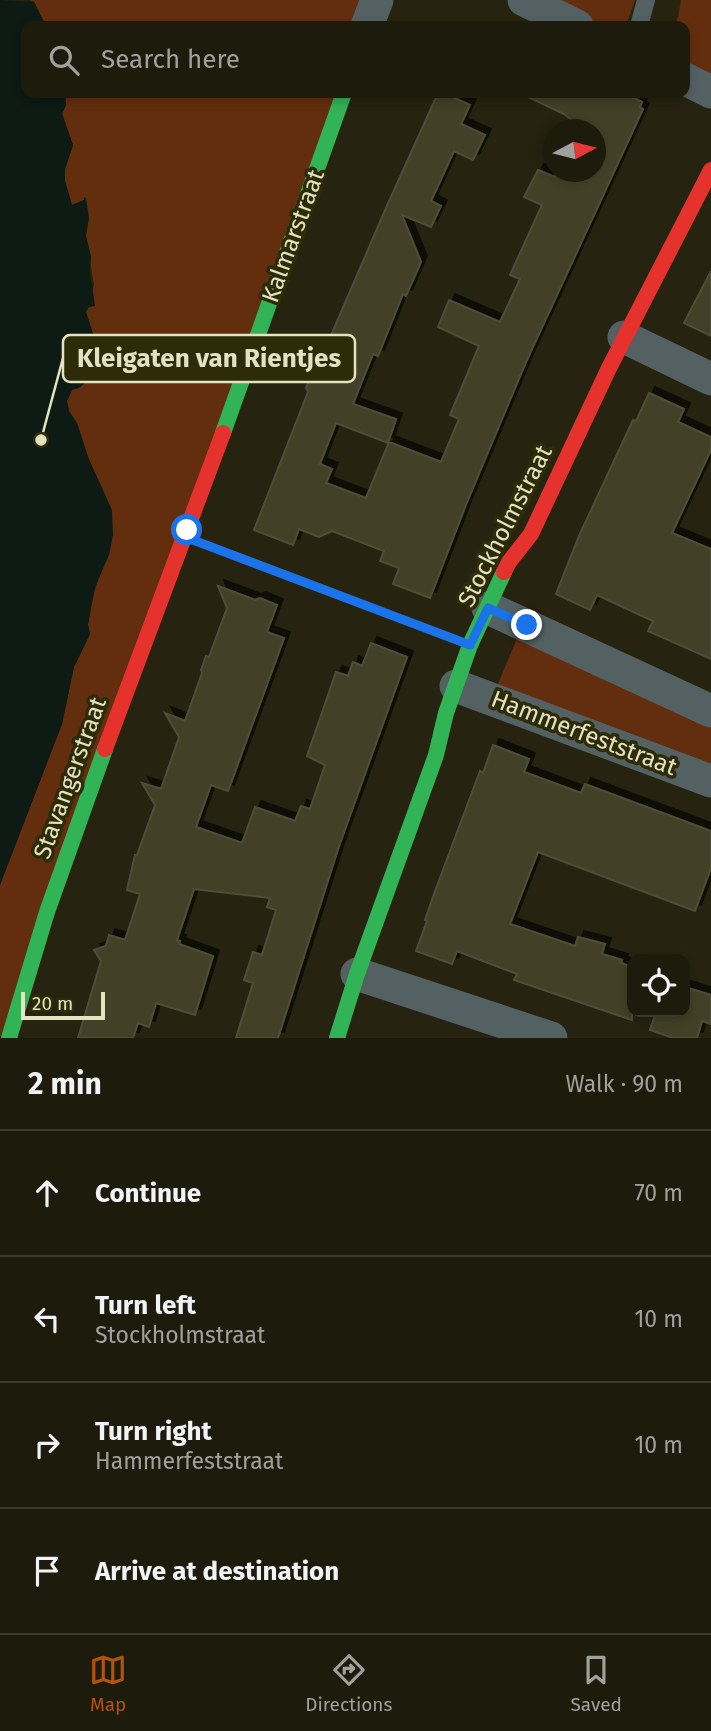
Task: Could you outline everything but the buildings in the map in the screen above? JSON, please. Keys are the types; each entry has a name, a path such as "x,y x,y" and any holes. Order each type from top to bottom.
{"street":[{"path":"369,21 377,0"},
{"path":"524,0 567,21"},
{"path":"690,82 711,92"},
{"name":"Kalmarstraat","path":"185,537 342,98"},
{"name":"Stockholmstraat","path":"337,1038 357,974 436,755 446,713 470,645 509,562 531,534 624,337 711,170"},
{"path":"624,337 711,379"},
{"name":"Stavangerstraat","path":"9,1038 25,979 71,839 185,537"},
{"path":"488,608 711,711"},
{"name":"Hammerfeststraat","path":"456,685 711,781"},
{"path":"357,974 551,1038"}],"lane":[{"path":"640,21 646,0"}],"path":[{"path":"185,537 470,645"}],"shaded area":[{"path":"0,0 34,2 44,21 21,21 21,98 65,98 62,114 73,145 65,169 65,181 72,205 86,198 89,218 86,236 91,256 90,272 95,306 89,307 86,312 96,343 94,347 98,372 79,388 72,390 67,401 112,510 113,535 109,555 95,587 88,625 90,634 74,667 62,724 0,885"},
{"path":"30,0 369,0 362,21 44,21 34,2"},
{"path":"549,0 635,0 628,21 592,21"},
{"path":"681,0 711,0 711,79 690,69 690,21 676,21"},
{"path":"65,98 334,98 0,1038 0,885 62,724 74,667 90,634 88,625 92,599 101,571 88,457 67,401 72,390 98,372 94,338 86,312 94,285 86,236 84,200 72,205 65,181 65,169 73,145 62,113 66,105"},
{"path":"520,631 711,719 711,772 495,691"}],"traffic: fast":[{"path":"223,433 342,98"},
{"path":"337,1038 357,974 436,755 446,713 470,645 504,572"},
{"path":"9,1038 47,912 105,749"}],"traffic: jam":[{"path":"504,572 531,534 609,368 711,170"},
{"path":"105,749 223,433"}],"place":[{"name":"Kleigaten van Rientjes","path":"41,440"}],"route":[{"path":"187,530 185,537 470,645 488,608 527,625"}]}
